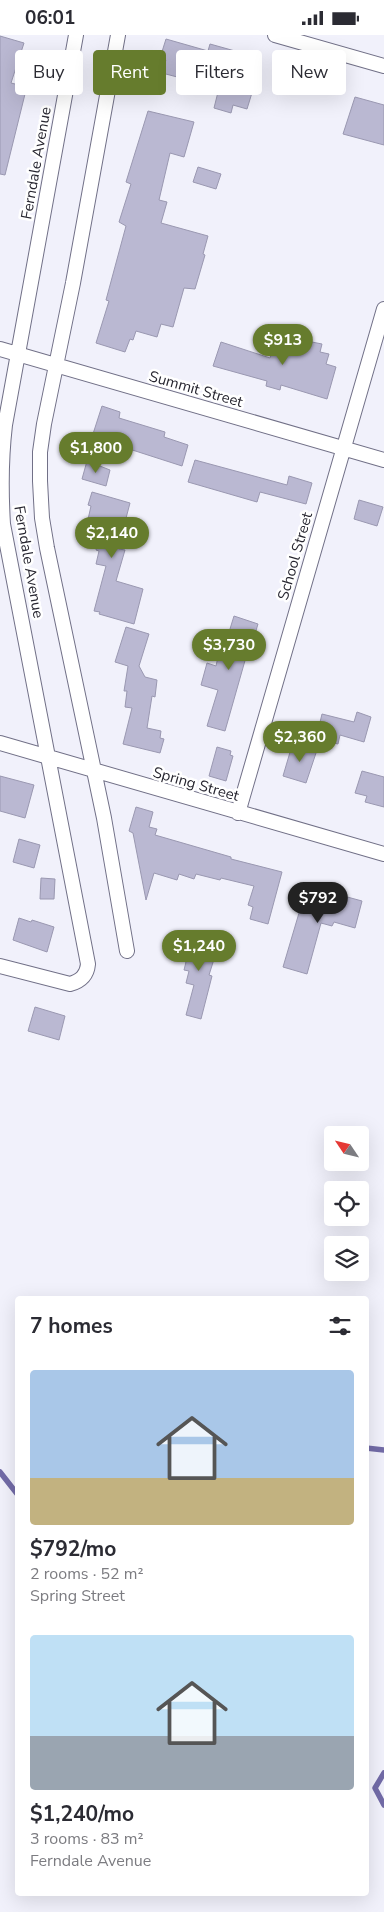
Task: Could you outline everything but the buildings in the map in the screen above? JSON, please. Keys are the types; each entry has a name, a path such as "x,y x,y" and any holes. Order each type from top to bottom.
{"street":[{"name":"Ferndale Avenue","path":"0,965 70,985 77,983 84,977 88,964 3,525 0,486 4,425 76,35"},
{"name":"Ferndale Avenue","path":"118,35 73,283 44,424 40,453 40,481 42,518 95,771 127,951"},
{"path":"275,35 384,66"},
{"name":"School Street","path":"238,813 384,309"},
{"name":"Summit Street","path":"0,349 384,460"},
{"name":"Spring Street","path":"0,743 384,854"}],"waterway":[{"path":"369,1448 384,1450"},
{"path":"0,1472 15,1491"},
{"path":"384,1773 375,1788 384,1805"}]}
